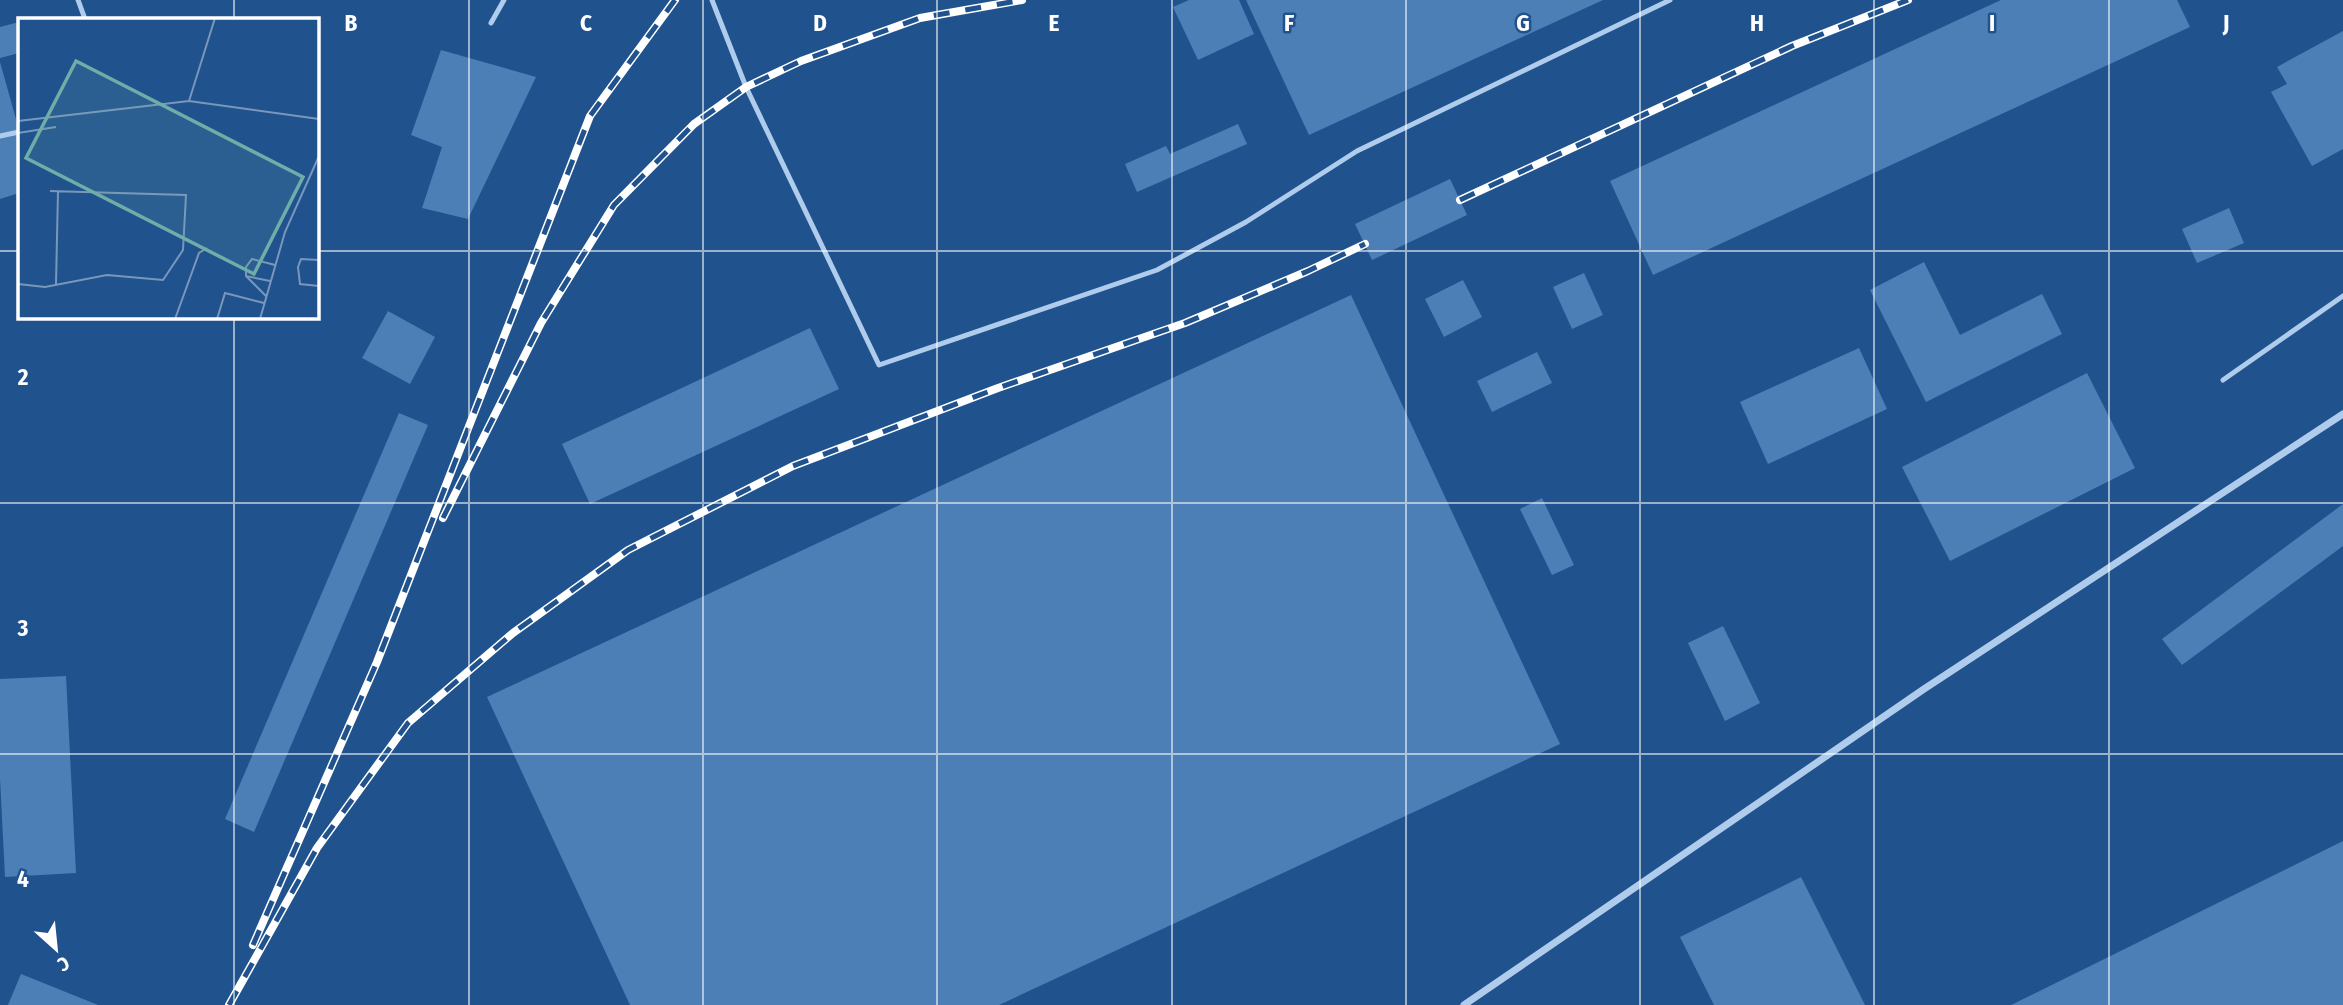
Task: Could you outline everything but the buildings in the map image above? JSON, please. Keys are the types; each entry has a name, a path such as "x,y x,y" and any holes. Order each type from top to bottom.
{"street":[{"path":"1464,1005 1924,689 2343,414"}],"lane":[{"path":"78,0 85,18"},
{"path":"491,23 504,0"},
{"path":"712,0 746,87 879,365 1157,270 1246,222 1357,150 1670,0"},
{"path":"0,136 18,132"},
{"path":"2222,380 2343,296"}],"railway":[{"path":"253,945 377,662 590,116 675,0"},
{"path":"443,518 541,323 614,205 694,124 746,87 801,61 920,18 1022,0"},
{"path":"1460,200 1792,46 1908,0"},
{"path":"229,1005 317,848 408,723 513,633 628,550 793,466 998,388 1185,323 1365,244"}]}
